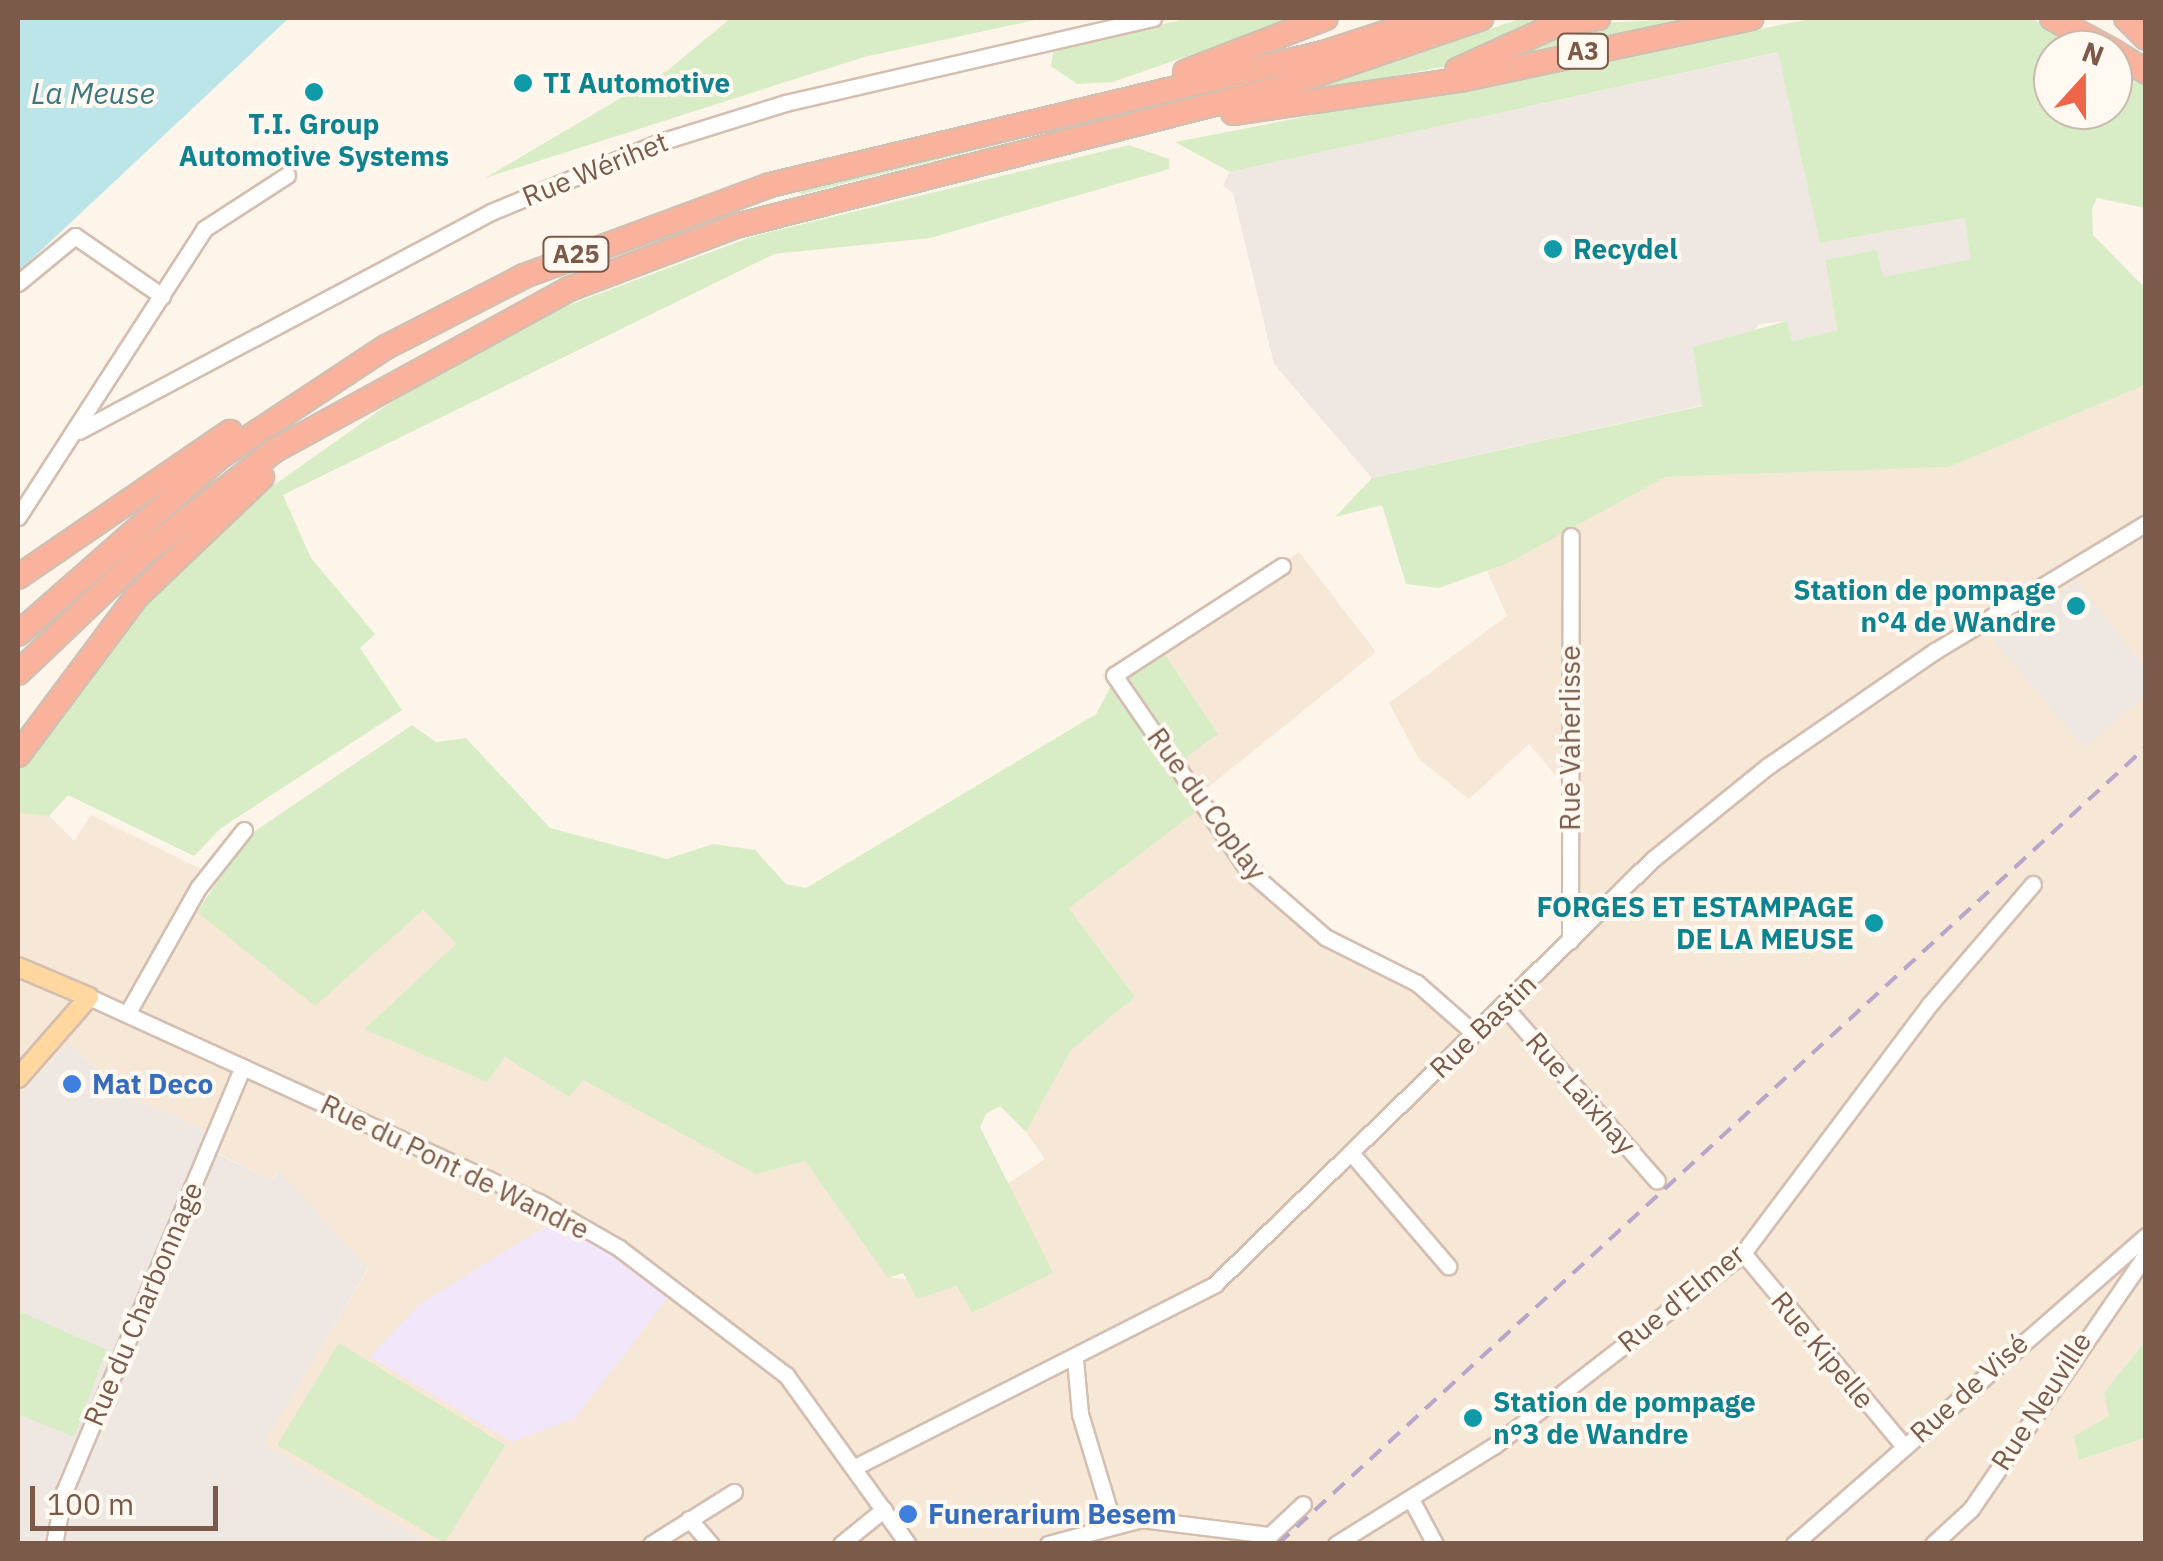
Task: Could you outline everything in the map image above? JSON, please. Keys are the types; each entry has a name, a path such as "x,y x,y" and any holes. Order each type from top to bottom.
{"highway":[{"path":"1113,103 1326,18"},
{"name":"A25","path":"18,634 176,490 322,387 490,292 686,211 1431,18"},
{"name":"A25","path":"18,674 170,530 310,428 506,318 648,257 847,195 1148,123 1481,18"},
{"name":"A3","path":"1416,84 1556,25 1598,18"},
{"name":"A3","path":"1148,123 1416,84 1751,18"},
{"path":"2052,18 2074,30"},
{"path":"2126,18 2146,38"},
{"name":"A25","path":"18,577 269,406 322,387"},
{"name":"A25","path":"18,754 136,597 310,428"}],"main road":[{"name":"Rue du Pont de Wandre","path":"18,967 89,997"},
{"path":"18,1078 89,997"}],"street":[{"name":"Rue Wérihet","path":"79,431 491,212 644,148 786,103 1153,18"},
{"name":"Rue Wérihet","path":"18,516 79,431 204,229 288,175"},
{"path":"18,283 75,236 162,296"},
{"name":"Rue Bastin","path":"855,1467 1075,1359 1215,1284 1570,941 1768,766 2146,523"},
{"name":"Rue Vaherlisse","path":"1570,536 1570,941"},
{"name":"Rue du Coplay","path":"1282,566 1114,675 1248,870 1325,937 1418,983 1475,1034"},
{"path":"127,1014 198,888 244,830"},
{"name":"Rue d'Elmer","path":"1336,1544 1412,1501 1743,1253 1930,1004 2033,884"},
{"name":"Rue du Pont de Wandre","path":"89,997 619,1248 786,1374 908,1544"},
{"name":"Rue Laixhay","path":"1504,1006 1657,1182"},
{"name":"Rue du Charbonnage","path":"54,1544 64,1492 243,1067"},
{"path":"1352,1154 1448,1266"},
{"name":"Rue de Visé","path":"1794,1544 2146,1236"},
{"name":"Rue Kipelle","path":"1743,1253 1904,1446"},
{"name":"Rue Neuville","path":"1933,1544 1971,1508 2146,1254"},
{"path":"1075,1359 1080,1414 1113,1523"},
{"path":"651,1544 734,1492"},
{"path":"1412,1501 1435,1544"},
{"path":"1048,1544 1113,1523 1170,1518 1217,1536 1270,1534 1302,1504"},
{"path":"842,1544 884,1509"},
{"path":"690,1519 711,1544"}],"shaded area":[{"path":"1779,52 1820,243 1965,218 1970,259 1883,277 1825,261 1837,330 1792,341 1786,321 1759,324 1703,405 1372,478 1274,364 1233,193 1223,185 1230,172"},
{"path":"2145,385 2145,531 2138,532 2146,542 2145,1341 2104,1393 2110,1415 2080,1460 2145,1438 2145,1543 430,1543 262,1444 368,1269 278,1172 271,1181 218,1153 204,1129 134,1099 68,1044 18,1096 18,813 49,816 74,841 91,815 215,876 197,912 240,945 422,909 456,944 365,1028 505,1057 569,1097 582,1079 805,1160 888,1277 955,1286 973,1313 1052,1273 1007,1184 1045,1159 1026,1132 1071,1050 1135,997 1069,908 1122,701 1102,675 1299,552 1376,652 1206,789 1286,895 1328,930 1421,976 1472,1024 1565,933 1568,790 1529,744 1469,799 1419,759 1389,703 1507,616 1487,571 1665,477 1949,467"},
{"path":"2077,581 2146,670 2145,695 2085,748 1993,640"},
{"path":"68,1044 134,1099 204,1129 218,1154 271,1181 279,1172 368,1268 263,1444 430,1543 18,1543 18,1096"},
{"path":"556,1220 673,1291 575,1418 512,1442 370,1357 421,1303"}],"green space":[{"path":"731,18 1045,18 864,57 485,178 668,70"},
{"path":"1188,18 1297,18 1113,82 1077,84 1051,66 1053,52"},
{"path":"1522,18 1558,18 1443,67 1306,92"},
{"path":"1704,18 1497,61 1600,23"},
{"path":"1816,18 2030,18 2056,30 2033,30 2033,130 2133,130 2133,72 2145,80 2145,208 2097,198 2092,209 2093,235 2145,288 2145,385 1949,467 1665,477 1508,563 1439,588 1406,584 1382,505 1335,517 1372,478 1702,406 1693,347 1787,321 1792,341 1837,330 1825,260 1877,250 1883,277 1970,259 1965,218 1820,243 1778,52 1230,172 1175,142"},
{"path":"1316,65 802,194 790,188"},
{"path":"1129,145 1169,159 1169,169 930,238 774,254 283,495 311,558 375,634 360,648 402,710 221,828 194,856 68,795 49,816 18,813 18,768 63,699 215,527 414,386 556,310 754,236"},
{"path":"1165,655 1218,734 1184,759 1126,676"},
{"path":"1111,686 1198,810 1069,908 1135,997 1071,1050 1026,1132 1000,1106 986,1114 980,1127 1053,1273 972,1313 956,1286 917,1299 903,1273 888,1278 805,1161 756,1174 583,1080 569,1097 505,1057 487,1082 364,1029 456,944 423,910 315,1006 197,912 249,835 412,725 436,742 466,738 550,828 667,859 713,844 755,850 786,884 806,888 1096,714"},
{"path":"18,1311 107,1350 74,1437 18,1414"},
{"path":"2145,1341 2145,1438 2079,1460 2074,1436 2109,1416 2104,1393"},
{"path":"339,1343 505,1445 445,1543 277,1445"}],"water":[{"name":"La Meuse","path":"18,18 289,18 18,272"}],"railway":[{"path":"1278,1544 2146,747"}],"place":[{"name":"TI Automotive","path":"523,83"},
{"name":"T.I. Group Automotive Systems","path":"314,92"},
{"name":"Recydel","path":"1553,249"},
{"name":"Station de pompage n°4 de Wandre","path":"2076,606"},
{"name":"FORGES ET ESTAMPAGE DE LA MEUSE","path":"1874,923"},
{"name":"Mat Deco","path":"72,1084"},
{"name":"Station de pompage n°3 de Wandre","path":"1473,1418"},
{"name":"Funerarium Besem","path":"908,1514"}]}
